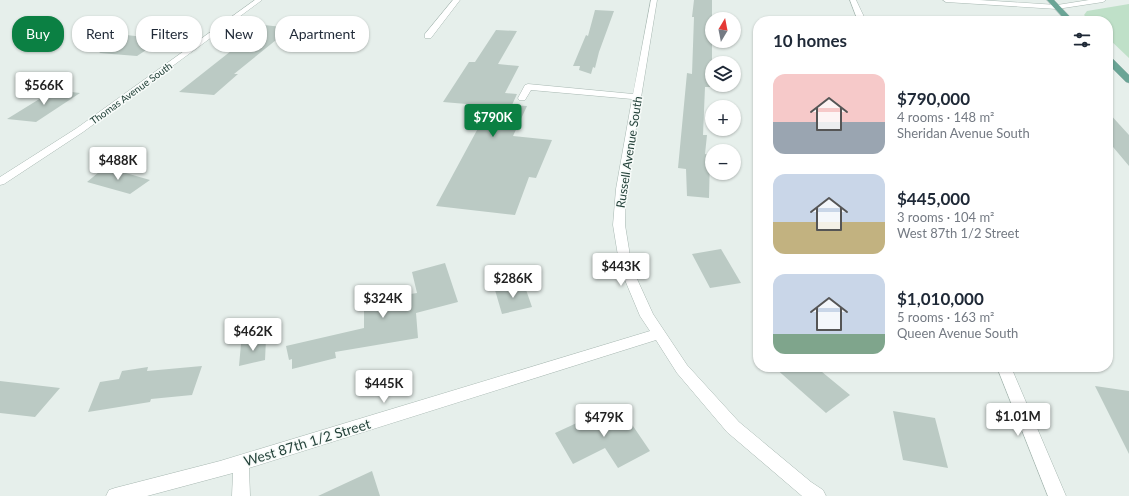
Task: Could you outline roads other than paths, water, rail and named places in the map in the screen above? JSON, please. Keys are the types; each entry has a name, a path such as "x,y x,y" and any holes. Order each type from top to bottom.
{"main road":[{"path":"1050,0 1065,16"},
{"path":"1113,64 1129,80"}],"street":[{"name":"Thomas Avenue South","path":"0,182 80,130 259,0"},
{"path":"428,36 457,0"},
{"name":"Russell Avenue South","path":"654,0 621,189 619,225 626,268 647,316 682,369 733,427 805,488 817,496"},
{"path":"853,0 860,16"},
{"path":"946,0 1057,7 1103,0"},
{"path":"522,98 528,87 637,96"},
{"name":"West 87th 1/2 Street","path":"115,496 241,462 659,334"},
{"path":"1006,372 1057,496"},
{"path":"241,462 241,496"}]}
